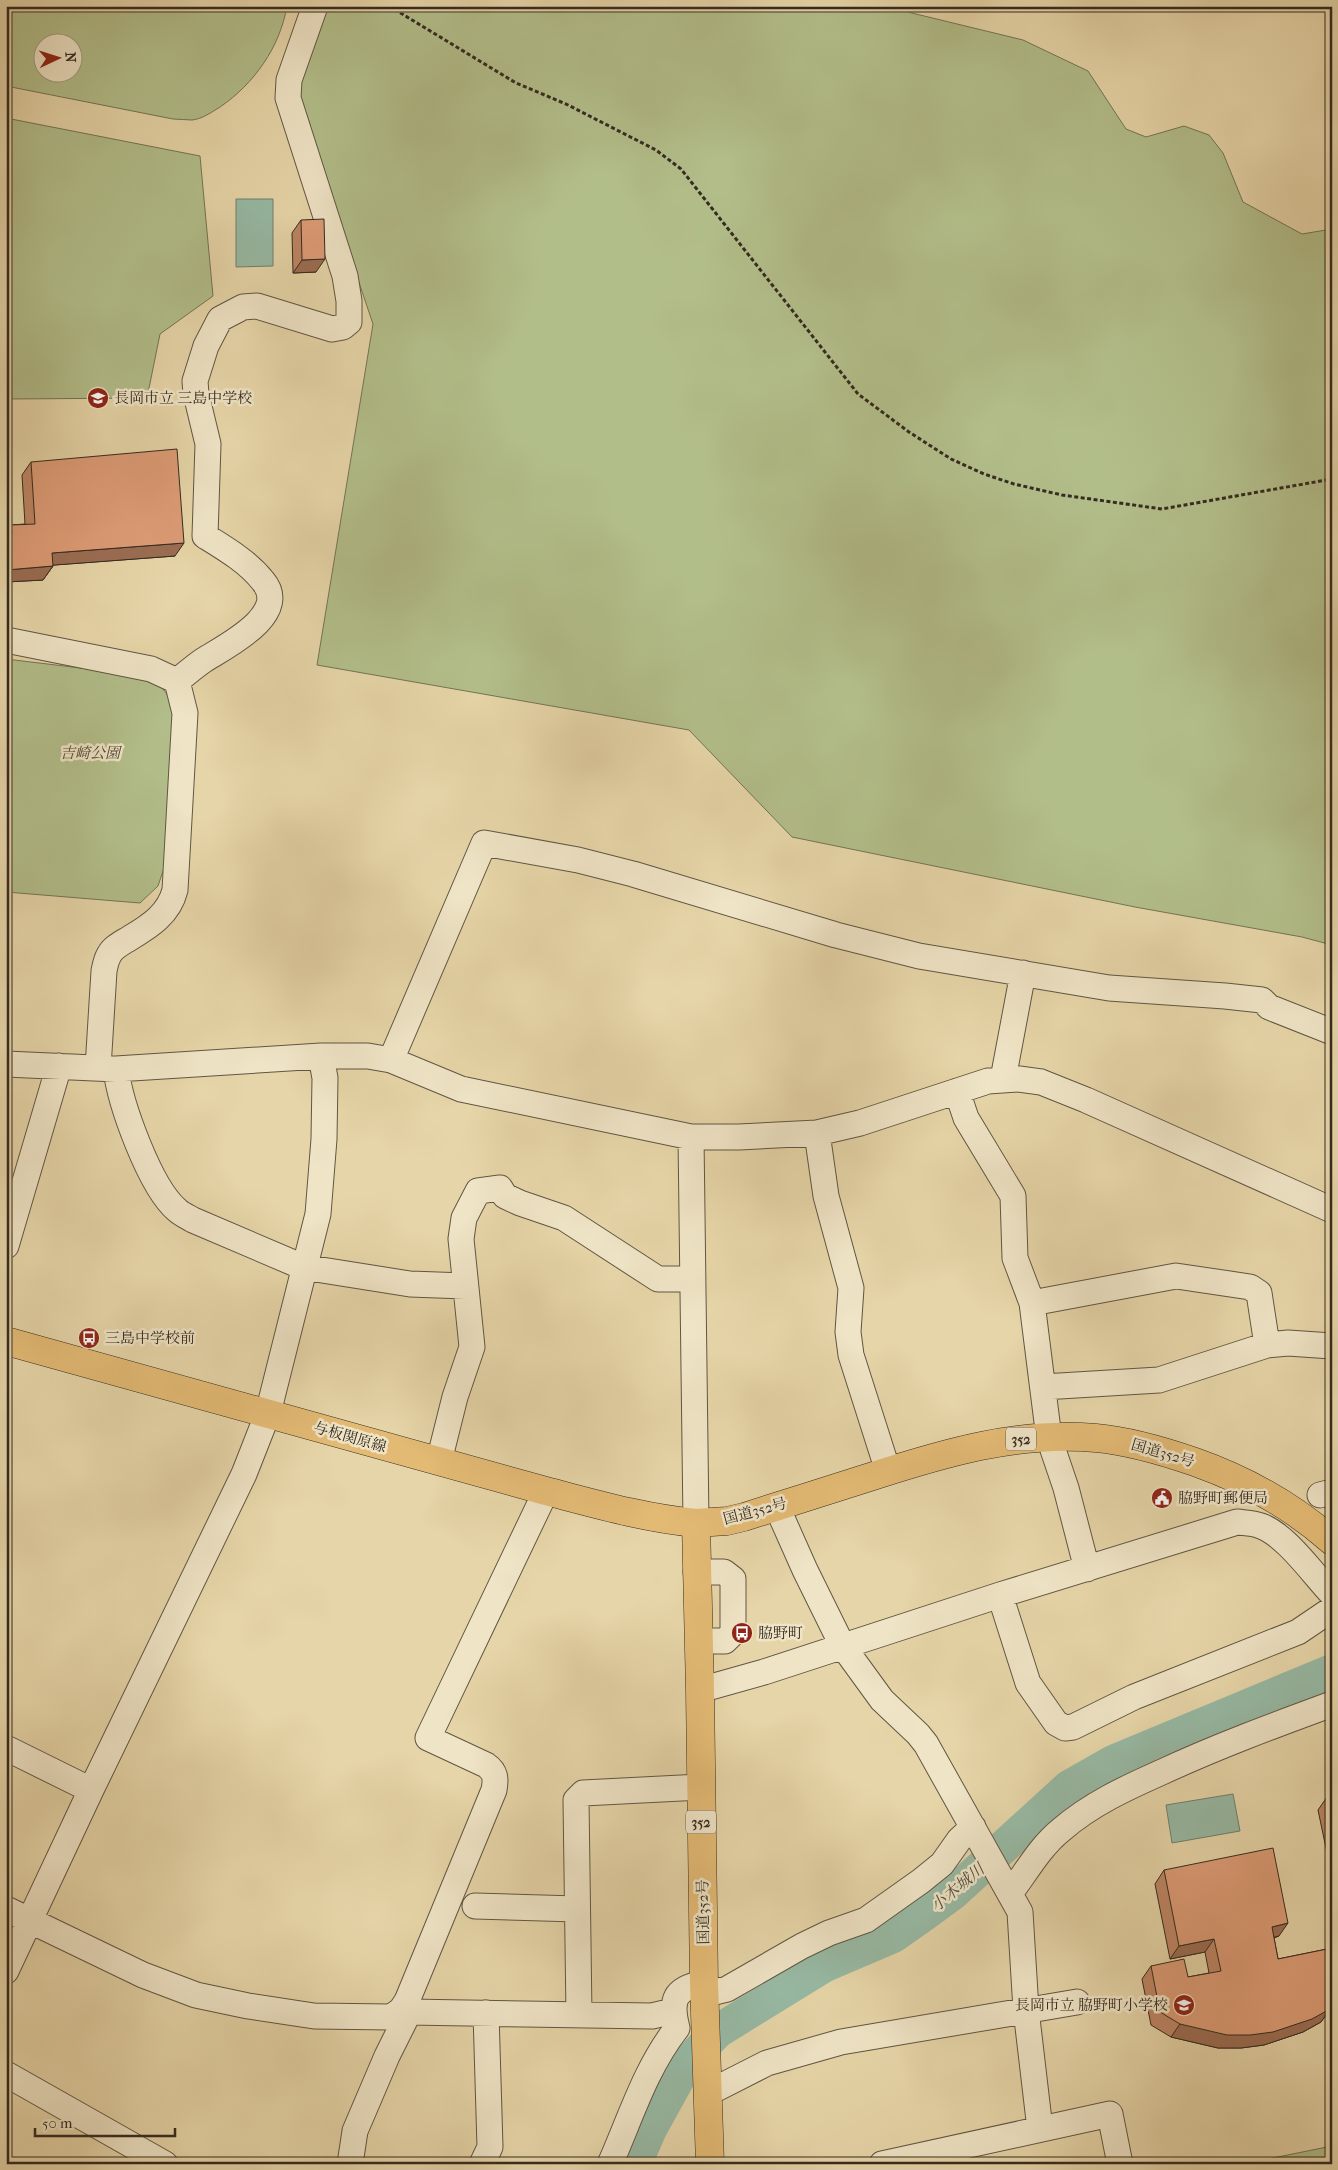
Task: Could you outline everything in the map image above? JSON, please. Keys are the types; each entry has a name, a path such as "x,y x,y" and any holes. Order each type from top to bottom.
{"main road":[{"name":"与板関原線","path":"6,1341 628,1513 665,1520 696,1523"},
{"name":"国道352号","path":"710,2164 696,1523 727,1521 962,1449 1028,1438 1095,1438 1134,1443 1201,1464 1233,1477 1261,1490 1295,1511 1332,1541"}],"street":[{"path":"177,681 261,620 270,604 269,592 264,582 234,554 205,536 208,444 196,394 195,381 211,335 220,319 243,307 268,308 332,329 343,327 349,322 349,301 345,276 288,98 289,80 315,6"},
{"path":"6,640 151,669 177,681"},
{"path":"177,681 185,713 175,890 172,903 153,923 114,948 108,956 104,971 107,1068 118,1089 139,1144 165,1197 177,1210 193,1220 303,1267 410,1284 465,1286"},
{"path":"391,1060 484,843 578,860 633,874 836,935 919,956 1109,988 1262,1000 1269,1007 1332,1032"},
{"path":"1003,1079 1022,973"},
{"path":"6,1971 91,1790 244,1474 268,1413 303,1267 318,1214 324,1148 325,1078 321,1056"},
{"path":"6,1064 107,1068 321,1056 368,1056 391,1060 461,1089 691,1137 739,1137 817,1133 860,1123 988,1081 1003,1079 1041,1082 1332,1210"},
{"path":"6,1246 59,1066"},
{"path":"957,1092 966,1118 1013,1196 1015,1258 1032,1303 1049,1438 1066,1488 1087,1569"},
{"path":"817,1133 826,1196 851,1288 848,1332 851,1355 888,1471"},
{"path":"691,1137 696,1523"},
{"path":"438,1461 455,1397 472,1347 461,1239 464,1218 478,1191 500,1188 505,1196 564,1218 658,1279 692,1279"},
{"path":"1032,1303 1087,1291 1176,1276 1234,1284 1250,1287 1259,1293 1267,1345"},
{"path":"1043,1386 1159,1380 1267,1345 1288,1343 1332,1346"},
{"path":"413,2012 407,2001 494,1790 496,1779 493,1770 486,1764 428,1738 546,1491"},
{"path":"777,1506 805,1570 842,1645 882,1700 926,1744 1009,1889 1020,1912 1026,2010 1040,2129"},
{"path":"700,1690 764,1672 842,1645 1087,1569 1243,1517 1271,1531 1287,1545 1332,1594"},
{"path":"696,1572 724,1572 733,1579 733,1633 725,1641 699,1641"},
{"path":"1000,1595 1028,1683 1056,1723 1065,1728 1073,1728 1134,1697 1298,1632 1332,1608"},
{"path":"1009,1889 1060,1831 1116,1792 1216,1747 1332,1704"},
{"path":"6,1748 91,1790"},
{"path":"579,2015 576,1800 583,1793 701,1787"},
{"path":"610,2164 644,2080 662,2047 677,2028 673,2011 674,2002 679,1992 690,1985 705,1993 727,1989 802,1946 830,1933 866,1920 922,1881 942,1864 959,1840 975,1830"},
{"path":"475,1906 577,1909"},
{"path":"6,1909 143,1975 196,1995 248,2006 314,2016 391,2017 413,2012 652,2016 673,2011"},
{"path":"708,2085 766,2063 840,2042 1077,2002"},
{"path":"350,2164 355,2131 387,2056 413,2012"},
{"path":"482,2164 490,2148 486,2013"},
{"path":"6,2074 138,2157 165,2164"},
{"path":"882,2164 1110,2114 1120,2164"}],"path":[{"path":"389,6 516,82 566,104 656,150 681,169 858,394 909,432 951,459 984,474 1024,486 1062,495 1162,509 1332,479"},
{"path":"1319,6 1332,11"}],"green space":[{"path":"6,6 287,6 284,21 272,50 244,87 232,98 207,115 192,120 173,119 6,86"},
{"path":"327,6 883,6 1023,40 1088,71 1126,129 1146,137 1184,126 1209,135 1223,153 1243,202 1302,234 1332,229 1332,945 1302,937 1135,907 792,837 689,730 317,665 373,324 295,93"},
{"path":"6,118 200,156 213,296 160,334 147,398 6,399"},
{"name":"吉崎公園","path":"6,659 147,676 162,688 169,698 175,716 168,856 158,886 140,903 6,892"},
{"path":"1332,2146 1332,2164 1243,2164"}],"shaded area":[{"path":"236,199 273,199 273,266 236,267"},
{"path":"1233,1794 1240,1831 1172,1843 1166,1805"}],"building":[{"path":"324,219 325,259 302,260 301,220"},
{"path":"177,449 184,543 52,553 53,566 6,570 6,534 12,534 11,525 35,524 31,462"},
{"path":"1332,1795 1332,1818 1327,1797"},
{"path":"1273,1848 1288,1923 1272,1927 1278,1959 1332,1948 1332,1990 1327,1991 1330,2009 1312,2019 1273,2032 1250,2035 1227,2035 1180,2024 1160,2012 1151,1966 1184,1959 1188,1977 1221,1971 1214,1939 1179,1946 1164,1870"}],"waterway":[{"name":"小木城川","path":"635,2164 650,2129 686,2064 718,2031 825,1965 893,1936 953,1893 1069,1787 1113,1762 1332,1671"}],"place":[{"name":"長岡市立 三島中学校","path":"98,398"},
{"name":"三島中学校前","path":"89,1338"},
{"name":"脇野町郵便局","path":"1162,1498"},
{"name":"脇野町","path":"742,1633"},
{"name":"長岡市立 脇野町小学校","path":"1184,2005"}]}
